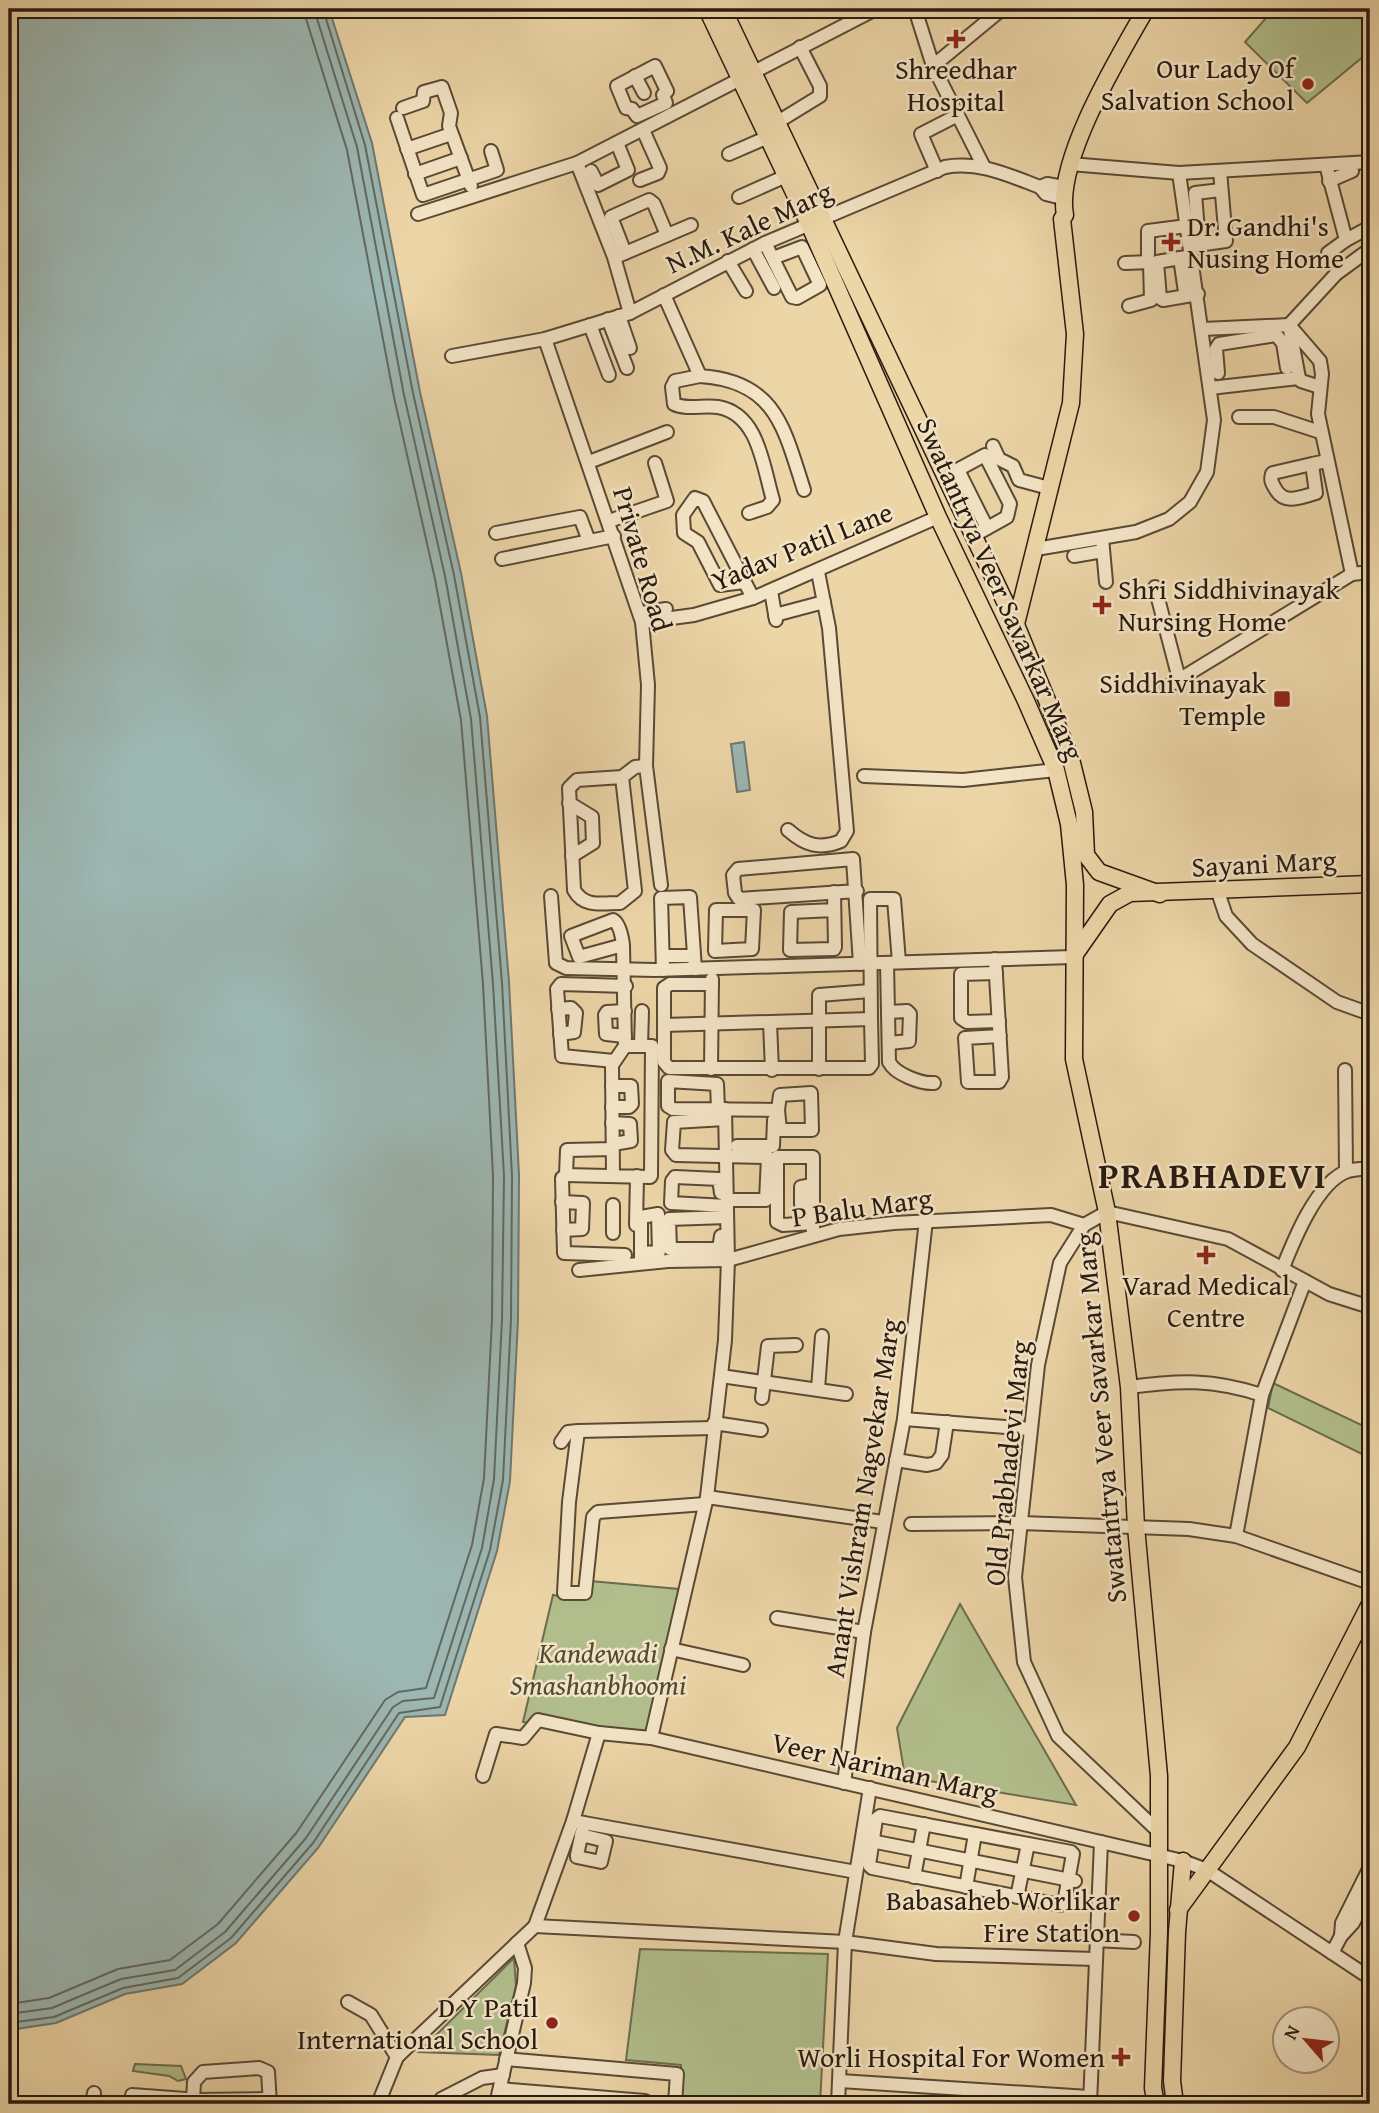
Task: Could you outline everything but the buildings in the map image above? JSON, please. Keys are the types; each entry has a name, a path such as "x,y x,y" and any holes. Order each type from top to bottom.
{"main road":[{"name":"Swatantrya Veer Savarkar Marg","path":"707,9 747,74"},
{"name":"Swatantrya Veer Savarkar Marg","path":"723,9 747,74 816,221 952,473 980,532 1071,758 1084,812 1086,855 1099,872 1160,894"},
{"path":"997,637 1017,627 1071,403 1075,334 1062,219 1058,216 1059,192 1070,174 1070,164 1099,93 1146,9"},
{"name":"Swatantrya Veer Savarkar Marg","path":"772,130 786,176 816,221 817,261 997,637 1056,770 1069,824 1075,885 1074,1059 1107,1212 1129,1387 1136,1527 1159,1776 1156,2104"},
{"name":"Sayani Marg","path":"1073,957 1110,904 1130,893 1218,892 1370,884"},
{"path":"1178,1910 1297,1747 1370,1604"},
{"path":"1175,2104 1172,2088 1178,1910 1183,1861"}],"street":[{"path":"418,214 578,163 876,9"},
{"path":"915,9 933,66 984,167"},
{"path":"933,66 1002,9"},
{"path":"729,154 772,130 820,96 820,86 800,47"},
{"path":"657,68 667,91 663,94 666,102 637,116 632,109 626,108 617,86 635,76 657,68"},
{"path":"635,76 644,93"},
{"path":"475,196 469,179 461,158 451,134 451,113 442,87 424,92 423,101 400,113 407,149 424,195 469,179 498,169 491,152"},
{"path":"652,109 658,122"},
{"path":"937,171 921,134 958,115"},
{"path":"640,180 658,173 660,168 643,130"},
{"path":"407,149 451,134"},
{"path":"591,172 598,185 628,170 620,142"},
{"path":"620,142 646,194"},
{"path":"415,174 461,158"},
{"path":"1070,164 1179,173 1370,162"},
{"path":"578,163 620,255"},
{"name":"N.M. Kale Marg","path":"452,356 592,329 617,319 759,246 937,171 965,163 1059,192"},
{"path":"1326,165 1346,240"},
{"path":"1129,306 1150,302 1154,269 1158,261 1226,242 1220,171"},
{"path":"1329,181 1353,171"},
{"path":"1179,173 1191,251"},
{"path":"739,197 786,176"},
{"path":"1214,367 1191,293 1191,251 1195,193 1222,190"},
{"path":"627,368 617,319 620,255 611,219 625,210 651,200 667,235"},
{"path":"620,255 691,225"},
{"path":"1147,256 1148,231 1187,226"},
{"path":"1328,253 1370,227"},
{"path":"759,246 773,258 795,298 820,285 817,261 800,247 773,258"},
{"path":"759,246 774,288"},
{"path":"1203,329 1229,335 1289,326 1336,274 1370,249"},
{"path":"1191,251 1125,260 1149,260 1162,300 1191,293"},
{"path":"729,261 741,280"},
{"path":"664,295 700,376"},
{"path":"617,319 630,348"},
{"path":"1289,326 1292,370 1301,382 1320,387"},
{"path":"1289,326 1320,361 1320,432 1352,574"},
{"path":"592,329 609,375"},
{"path":"1267,331 1288,342"},
{"path":"1074,556 1169,519 1190,502 1200,486 1210,455 1214,430 1210,388 1217,345 1229,335"},
{"name":"Private Road","path":"545,339 640,608 648,685 646,766 662,885"},
{"path":"1210,388 1292,370"},
{"path":"749,513 767,507 773,500 755,436 746,422 722,408 674,404 672,387 675,381 700,376 720,378 750,390 770,404 786,435 804,490"},
{"path":"1239,417 1274,417 1320,432"},
{"path":"589,462 667,432"},
{"path":"991,450 1000,461 1011,463 1019,480 1049,488"},
{"path":"952,473 991,450"},
{"path":"980,532 1007,517 1011,509 991,450"},
{"path":"1312,464 1327,461"},
{"path":"609,522 667,501 655,463"},
{"path":"744,582 720,585 698,542 684,533 683,515 695,498 703,501 753,598"},
{"path":"496,533 580,517 589,541"},
{"name":"Yadav Patil Lane","path":"640,608 668,608 753,598 818,572 938,517"},
{"path":"522,528 528,554"},
{"path":"502,559 614,536"},
{"path":"1036,549 1102,544"},
{"path":"1102,544 1106,582"},
{"path":"788,830 804,844 818,846 841,841 847,831 824,602 818,572"},
{"path":"1167,687 1352,574 1370,572"},
{"path":"1155,587 1179,679"},
{"path":"771,591 776,618 824,602"},
{"path":"625,776 640,875 635,891 620,903 588,903 578,898 574,890 569,788 577,779 625,776 635,767 646,766"},
{"path":"864,776 963,780 1056,770"},
{"path":"569,803 592,817 593,843 572,856"},
{"path":"642,1011 652,1025 666,1066 672,1069 871,1067 870,991 855,864 852,858 738,869 733,875 735,893 740,899 857,891"},
{"path":"834,892 834,910 834,949 790,950 791,912 834,910"},
{"path":"1218,892 1226,916 1252,944 1337,1002 1362,1011"},
{"path":"551,896 556,963 566,968 626,970 694,962 712,968 893,962 996,966"},
{"path":"660,965 661,898 690,897 694,962"},
{"path":"865,963 868,902 893,898 894,984 888,1012 892,1068 921,1083 934,1083"},
{"path":"754,910 754,948 733,951 714,950 715,911 754,910"},
{"path":"623,945 626,970 626,986 625,1011 625,1041 620,1056 614,1061 564,1057 560,1054 557,989 561,984 626,986"},
{"path":"733,951 733,967"},
{"path":"999,1021 967,1022 961,1018 961,974 996,966 1073,957"},
{"path":"996,966 1000,1036 1000,1081 968,1082 965,1038 1000,1036"},
{"path":"711,1069 712,968"},
{"path":"641,1046 652,1025 665,986 712,984"},
{"path":"819,1069 818,1021 821,993 870,991"},
{"path":"566,1175 650,1177 653,1172 654,1049 606,1034 604,1015 607,1012 625,1011"},
{"path":"888,1012 908,1011 910,1014 909,1041 889,1043"},
{"path":"652,1025 871,1019"},
{"path":"770,1023 772,1070"},
{"path":"613,1176 614,1061"},
{"path":"1345,1070 1346,1171"},
{"path":"612,1086 631,1086 632,1096 630,1107 612,1107"},
{"path":"776,1110 773,1146 676,1155 672,1150 674,1122 722,1114 776,1110"},
{"path":"652,1738 706,1500 721,1376 728,1260 722,1114"},
{"path":"613,1146 567,1150 566,1175 562,1178 566,1254 635,1259 636,1176"},
{"path":"724,1151 766,1156 770,1162 766,1200 669,1217 669,1248 720,1248 724,1209"},
{"path":"812,1156 813,1229 777,1222 776,1158 812,1156"},
{"path":"1282,1270 1300,1224 1331,1184 1346,1171 1370,1168"},
{"path":"562,1202 582,1202 584,1215 583,1228 563,1230"},
{"path":"613,1233 613,1212 636,1217"},
{"path":"1084,1225 1107,1212 1228,1239 1329,1294 1370,1307"},
{"name":"P Balu Marg","path":"579,1270 635,1259 728,1260 813,1229 926,1220 1051,1215 1084,1225"},
{"name":"Anant Vishram Nagvekar Marg","path":"844,1783 864,1632 904,1419 926,1220"},
{"name":"Old Prabhadevi Marg","path":"1084,1225 1060,1263 1038,1365 1015,1577 1024,1662 1058,1737 1159,1832"},
{"path":"1236,1536 1262,1395 1305,1281"},
{"path":"817,1390 822,1336"},
{"path":"762,1398 768,1346 796,1345"},
{"path":"721,1376 846,1394"},
{"path":"1129,1387 1197,1380 1228,1384 1262,1395"},
{"path":"904,1419 1030,1429"},
{"path":"895,1462 928,1465 936,1463 942,1455 947,1422"},
{"path":"561,1443 568,1432 578,1431 714,1425 761,1430"},
{"path":"578,1431 569,1502 564,1593 585,1593 593,1517 598,1512 706,1500 883,1522"},
{"path":"895,1462 942,1470"},
{"path":"911,1524 1021,1523 1189,1529 1236,1536 1370,1583"},
{"path":"777,1618 864,1632"},
{"path":"671,1648 743,1665"},
{"name":"Veer Nariman Marg","path":"483,1776 496,1734 523,1738 538,1720 599,1733 652,1738 1183,1861 1207,1870 1370,1978"},
{"path":"378,2104 397,2057 535,1926 579,1827 599,1733"},
{"path":"838,2104 845,1942 856,1872 868,1840 878,1816 1073,1853 1072,1881 1060,1905 869,1867 868,1840 870,1788"},
{"path":"914,1877 924,1824"},
{"path":"579,1827 856,1872"},
{"path":"966,1887 975,1834"},
{"path":"868,1840 1072,1881"},
{"path":"840,2081 1017,2098 1089,2100 1101,1842"},
{"path":"1017,1897 1028,1843"},
{"path":"1341,1936 1342,1923 1370,1867"},
{"path":"1332,1952 1353,1923 1370,1889"},
{"path":"535,1926 845,1942 936,1954 1094,1959"},
{"path":"1095,1940 1134,1942"},
{"path":"496,2104 524,1983 525,1968 517,1943"},
{"path":"348,2002 371,2015 397,2057"},
{"path":"506,2059 677,2074 675,2104"},
{"path":"132,2095 193,2100 270,2101 268,2072 259,2068 203,2072 194,2082 193,2100"},
{"path":"440,2102 482,2078 503,2076"},
{"path":"440,2102 446,2084"},
{"path":"499,2089 645,2101 645,2104"}],"green space":[{"name":"Our Lady Of Salvation School","path":"1274,9 1370,9 1370,51 1307,103 1245,42"},
{"path":"1273,1383 1370,1429 1368,1457 1268,1408"},
{"name":"Kandewadi Smashanbhoomi","path":"590,1581 679,1589 646,1742 523,1722 553,1595 584,1600"},
{"path":"960,1604 1076,1805 905,1777 897,1728"},
{"path":"640,1949 828,1954 820,2104 681,2104 681,2065 626,2060"},
{"path":"514,1958 516,1986 499,2055 419,2052"},
{"path":"135,2064 181,2066 186,2079 178,2081 169,2076 133,2071"}],"water":[{"path":"9,9 329,9 372,143 420,392 461,573 487,716 509,982 519,1175 518,1320 510,1481 497,1551 445,1715 405,1717 318,1848 236,1943 182,1984 125,1994 56,2023 9,2030"},
{"path":"744,742 750,790 737,792 731,744"}],"place":[{"name":"Shreedhar Hospital","path":"956,39"},
{"name":"Our Lady Of Salvation School","path":"1308,84"},
{"name":"Dr. Gandhi's Nusing Home","path":"1171,242"},
{"name":"Shri Siddhivinayak Nursing Home","path":"1102,605"},
{"name":"Siddhivinayak Temple","path":"1282,699"},
{"name":"Varad Medical Centre","path":"1206,1255"},
{"name":"Babasaheb Worlikar Fire Station","path":"1134,1916"},
{"name":"D Y Patil International School","path":"552,2023"},
{"name":"Worli Hospital For Women","path":"1121,2057"}],"district":[{"name":"PRABHADEVI","path":"1213,1176"}]}
